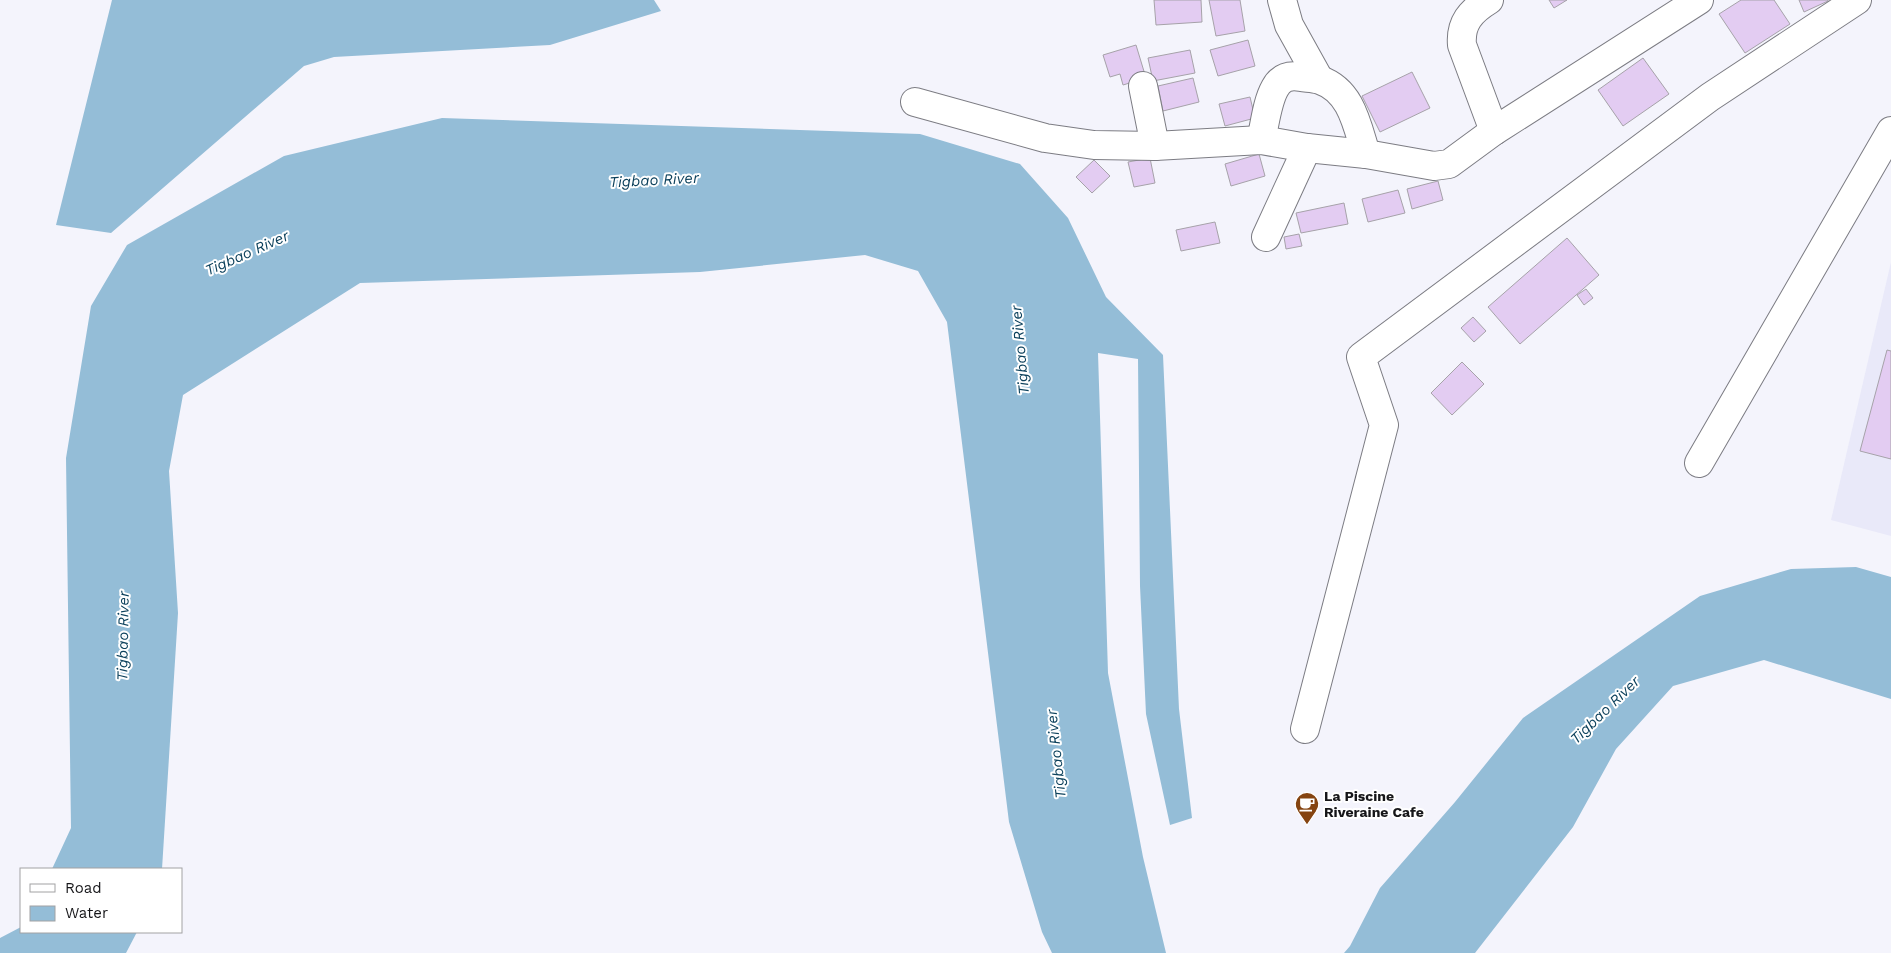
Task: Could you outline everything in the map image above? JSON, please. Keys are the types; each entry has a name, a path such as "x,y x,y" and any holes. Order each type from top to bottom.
{"street":[{"path":"1282,0 1289,25 1319,79"},
{"path":"1489,0 1477,7 1468,16 1461,36 1462,45 1494,131"},
{"path":"915,102 1045,138 1094,145 1155,146 1261,140 1307,148 1366,154 1434,166 1449,164 1494,131 1699,0"},
{"path":"1305,729 1384,424 1361,357 1710,97 1857,0"},
{"path":"1261,140 1275,87 1284,77 1293,76 1319,79 1335,88 1346,98 1366,154"},
{"path":"1143,86 1155,146"},
{"path":"1699,463 1891,131"},
{"path":"1266,237 1307,148"}],"shaded area":[{"path":"1891,262 1891,536 1831,520"}],"water":[{"path":"112,0 654,0 661,11 550,45 334,57 304,66 111,233 56,225"},
{"name":"Tigbao River","path":"442,118 920,134 1020,164 1068,218 1106,297 1163,355 1179,709 1192,818 1170,825 1146,714 1140,586 1138,359 1098,353 1108,673 1143,857 1166,953 1052,953 1042,932 1009,822 947,322 918,271 865,255 700,272 360,283 183,395 169,471 178,613 162,868 52,868 71,828 66,458 91,306 127,245 284,156"},
{"name":"Tigbao River","path":"1856,567 1891,577 1891,699 1764,660 1673,686 1616,749 1573,827 1475,953 1344,953 1350,946 1380,888 1455,802 1523,718 1700,596 1791,569"},
{"path":"20,928 20,933 136,933 126,953 0,953 0,938"}],"building":[{"path":"1154,0 1201,0 1202,22 1156,25"},
{"path":"1209,0 1240,0 1245,31 1216,36"},
{"path":"1549,0 1567,0 1554,8"},
{"path":"1741,0 1774,0 1790,24 1745,53 1719,14"},
{"path":"1799,0 1828,0 1828,1 1804,12"},
{"path":"1248,40 1255,66 1218,76 1210,50"},
{"path":"1136,45 1146,78 1123,85 1120,74 1110,77 1103,55"},
{"path":"1190,50 1195,73 1153,81 1148,58"},
{"path":"1643,58 1669,94 1623,126 1598,90"},
{"path":"1412,72 1430,108 1380,132 1362,96"},
{"path":"1193,78 1199,102 1163,111 1158,86"},
{"path":"1250,97 1255,118 1225,126 1219,104"},
{"path":"1259,154 1265,176 1231,186 1225,164"},
{"path":"1150,158 1155,183 1134,187 1128,162"},
{"path":"1094,160 1110,176 1092,193 1076,177"},
{"path":"1438,181 1443,200 1412,209 1407,189"},
{"path":"1398,190 1405,213 1368,222 1362,199"},
{"path":"1344,203 1348,224 1301,233 1296,213"},
{"path":"1215,222 1220,243 1181,251 1176,230"},
{"path":"1299,234 1302,246 1286,249 1284,237"},
{"path":"1567,238 1599,275 1520,344 1488,307"},
{"path":"1586,289 1593,298 1584,305 1577,295"},
{"path":"1473,317 1486,331 1474,342 1461,328"},
{"path":"1887,350 1891,351 1891,459 1860,451"},
{"path":"1462,362 1484,384 1452,415 1431,393"}],"place":[{"name":"La Piscine Riveraine Cafe","path":"1307,825"}]}
